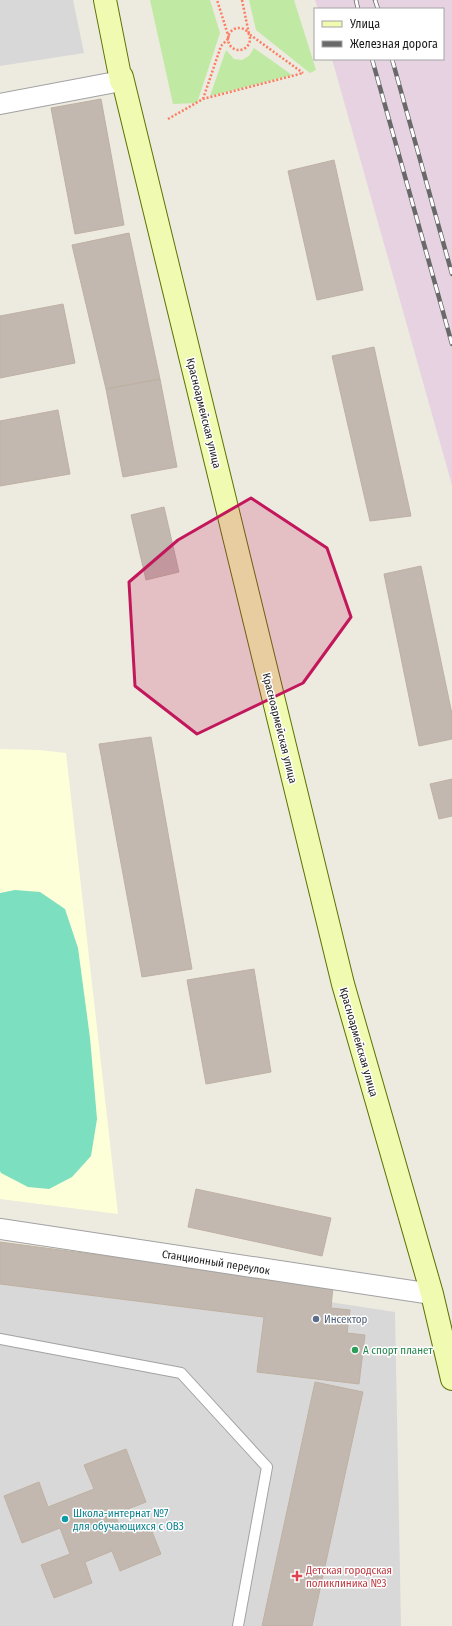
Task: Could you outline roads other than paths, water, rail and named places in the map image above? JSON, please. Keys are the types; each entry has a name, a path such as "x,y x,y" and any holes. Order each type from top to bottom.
{"street":[{"path":"0,104 121,81 105,0"},
{"name":"Красноармейская улица","path":"121,81 122,77 343,984 432,1294 452,1378"},
{"name":"Станционный переулок","path":"0,1229 432,1294"}],"lane":[{"path":"0,1339 181,1373 267,1467 238,1626"}],"railway":[{"path":"356,0 358,8"},
{"path":"375,0 378,8"},
{"path":"372,60 452,344"},
{"path":"392,60 452,274"}],"place":[{"name":"Инсектор","path":"316,1319"},
{"name":"А спорт планет","path":"355,1350"},
{"name":"Школа-интернат №7 для обучающихся с ОВЗ","path":"65,1519"},
{"name":"Детская городская поликлиника №3","path":"297,1576"}]}
